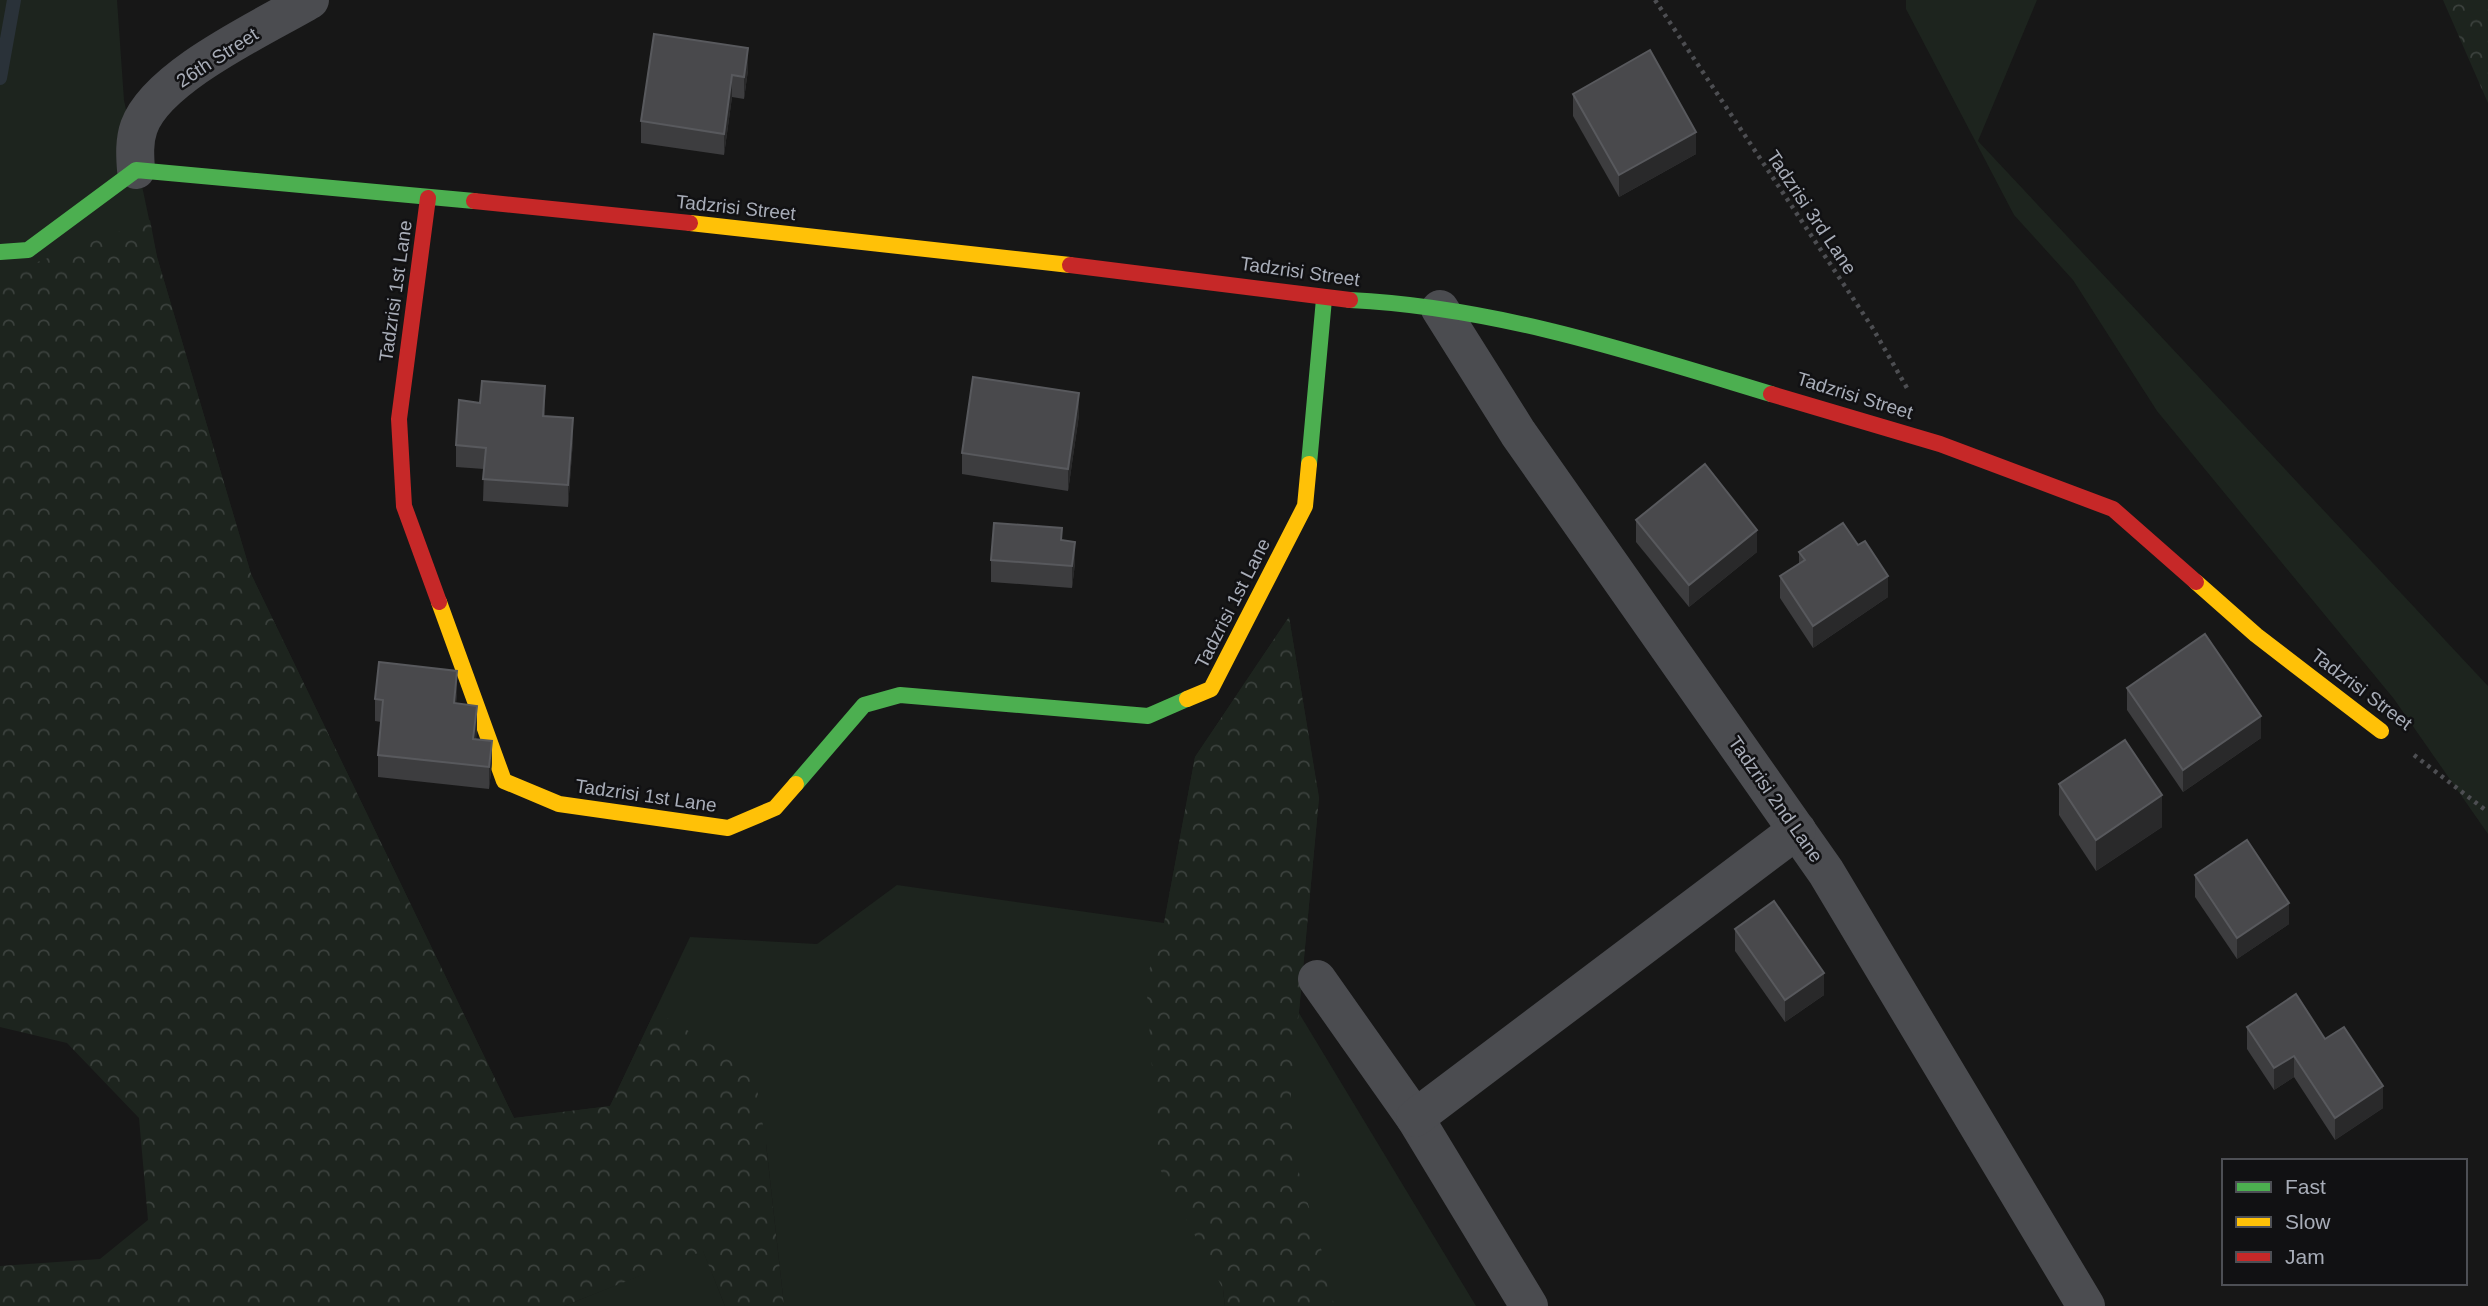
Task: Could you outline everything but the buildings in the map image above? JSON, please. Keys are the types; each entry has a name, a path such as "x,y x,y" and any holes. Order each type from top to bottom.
{"street":[{"name":"26th Street","path":"136,170 135,149 140,126 179,77 310,0"},
{"name":"Tadzrisi Street","path":"136,170 327,186 1130,271 1250,286 1324,299 1407,303 1553,329 1940,444 2113,509 2256,635 2381,731"},
{"path":"0,252 28,250 136,170"},
{"name":"Tadzrisi 1st Lane","path":"428,198 399,419 404,506 504,781 559,804 728,828 775,808 864,705 900,695 1148,716 1211,689 1305,506 1324,299"},
{"name":"Tadzrisi 2nd Lane","path":"1440,309 1518,433 1826,872 2086,1306"},
{"path":"1415,1118 1797,830"},
{"path":"1317,979 1415,1118 1529,1306"}],"path":[{"name":"Tadzrisi 3rd Lane","path":"1655,0 1872,327 1940,444"},
{"name":"Tadzrisi Street","path":"2381,731 2488,812"}],"green space":[{"path":"0,0 117,0 124,100 157,257 251,574 514,1118 610,1106 690,937 817,944 897,885 1164,923 1195,757 1289,617 1319,798 1299,1013 1476,1306 1300,1306 1223,1289 1225,1306 784,1306 766,1144 508,1147 0,278"},
{"path":"1906,0 2037,0 1978,141 2488,686 2488,834 2394,699 2157,411 2073,280 2014,215 1906,9"},
{"path":"2443,0 2488,0 2488,103"},
{"path":"150,220 157,257 251,574 514,1118 610,1106 655,1011 754,1070 766,1144 784,1306 725,1306 703,1251 564,1306 0,1306 0,1266 100,1259 148,1220 139,1118 67,1043 0,1027 0,276"},
{"path":"1289,617 1319,798 1290,1105 1295,1159 1327,1269 1334,1306 1225,1306 1223,1289 1159,1167 1146,980 1164,923 1195,757"},
{"path":"703,1250 725,1306 564,1306"}],"waterway":[{"path":"0,78 14,0"}],"traffic: fast":[{"path":"0,252 28,250 136,170 474,201"},
{"path":"1309,464 1324,299"},
{"path":"1350,300 1404,304 1511,322 1615,348 1771,394"},
{"path":"796,784 864,705 900,695 1148,716 1187,699"}],"traffic: slow":[{"path":"690,223 1070,265"},
{"path":"1187,699 1211,689 1305,506 1309,464"},
{"path":"2196,582 2256,635 2381,731"},
{"path":"439,602 504,781 559,804 728,828 775,808 796,784"}],"traffic: jam":[{"path":"428,198 399,419 404,506 439,602"},
{"path":"474,201 690,223"},
{"path":"1070,265 1350,300"},
{"path":"1771,394 1940,444 2113,509 2196,582"}]}
